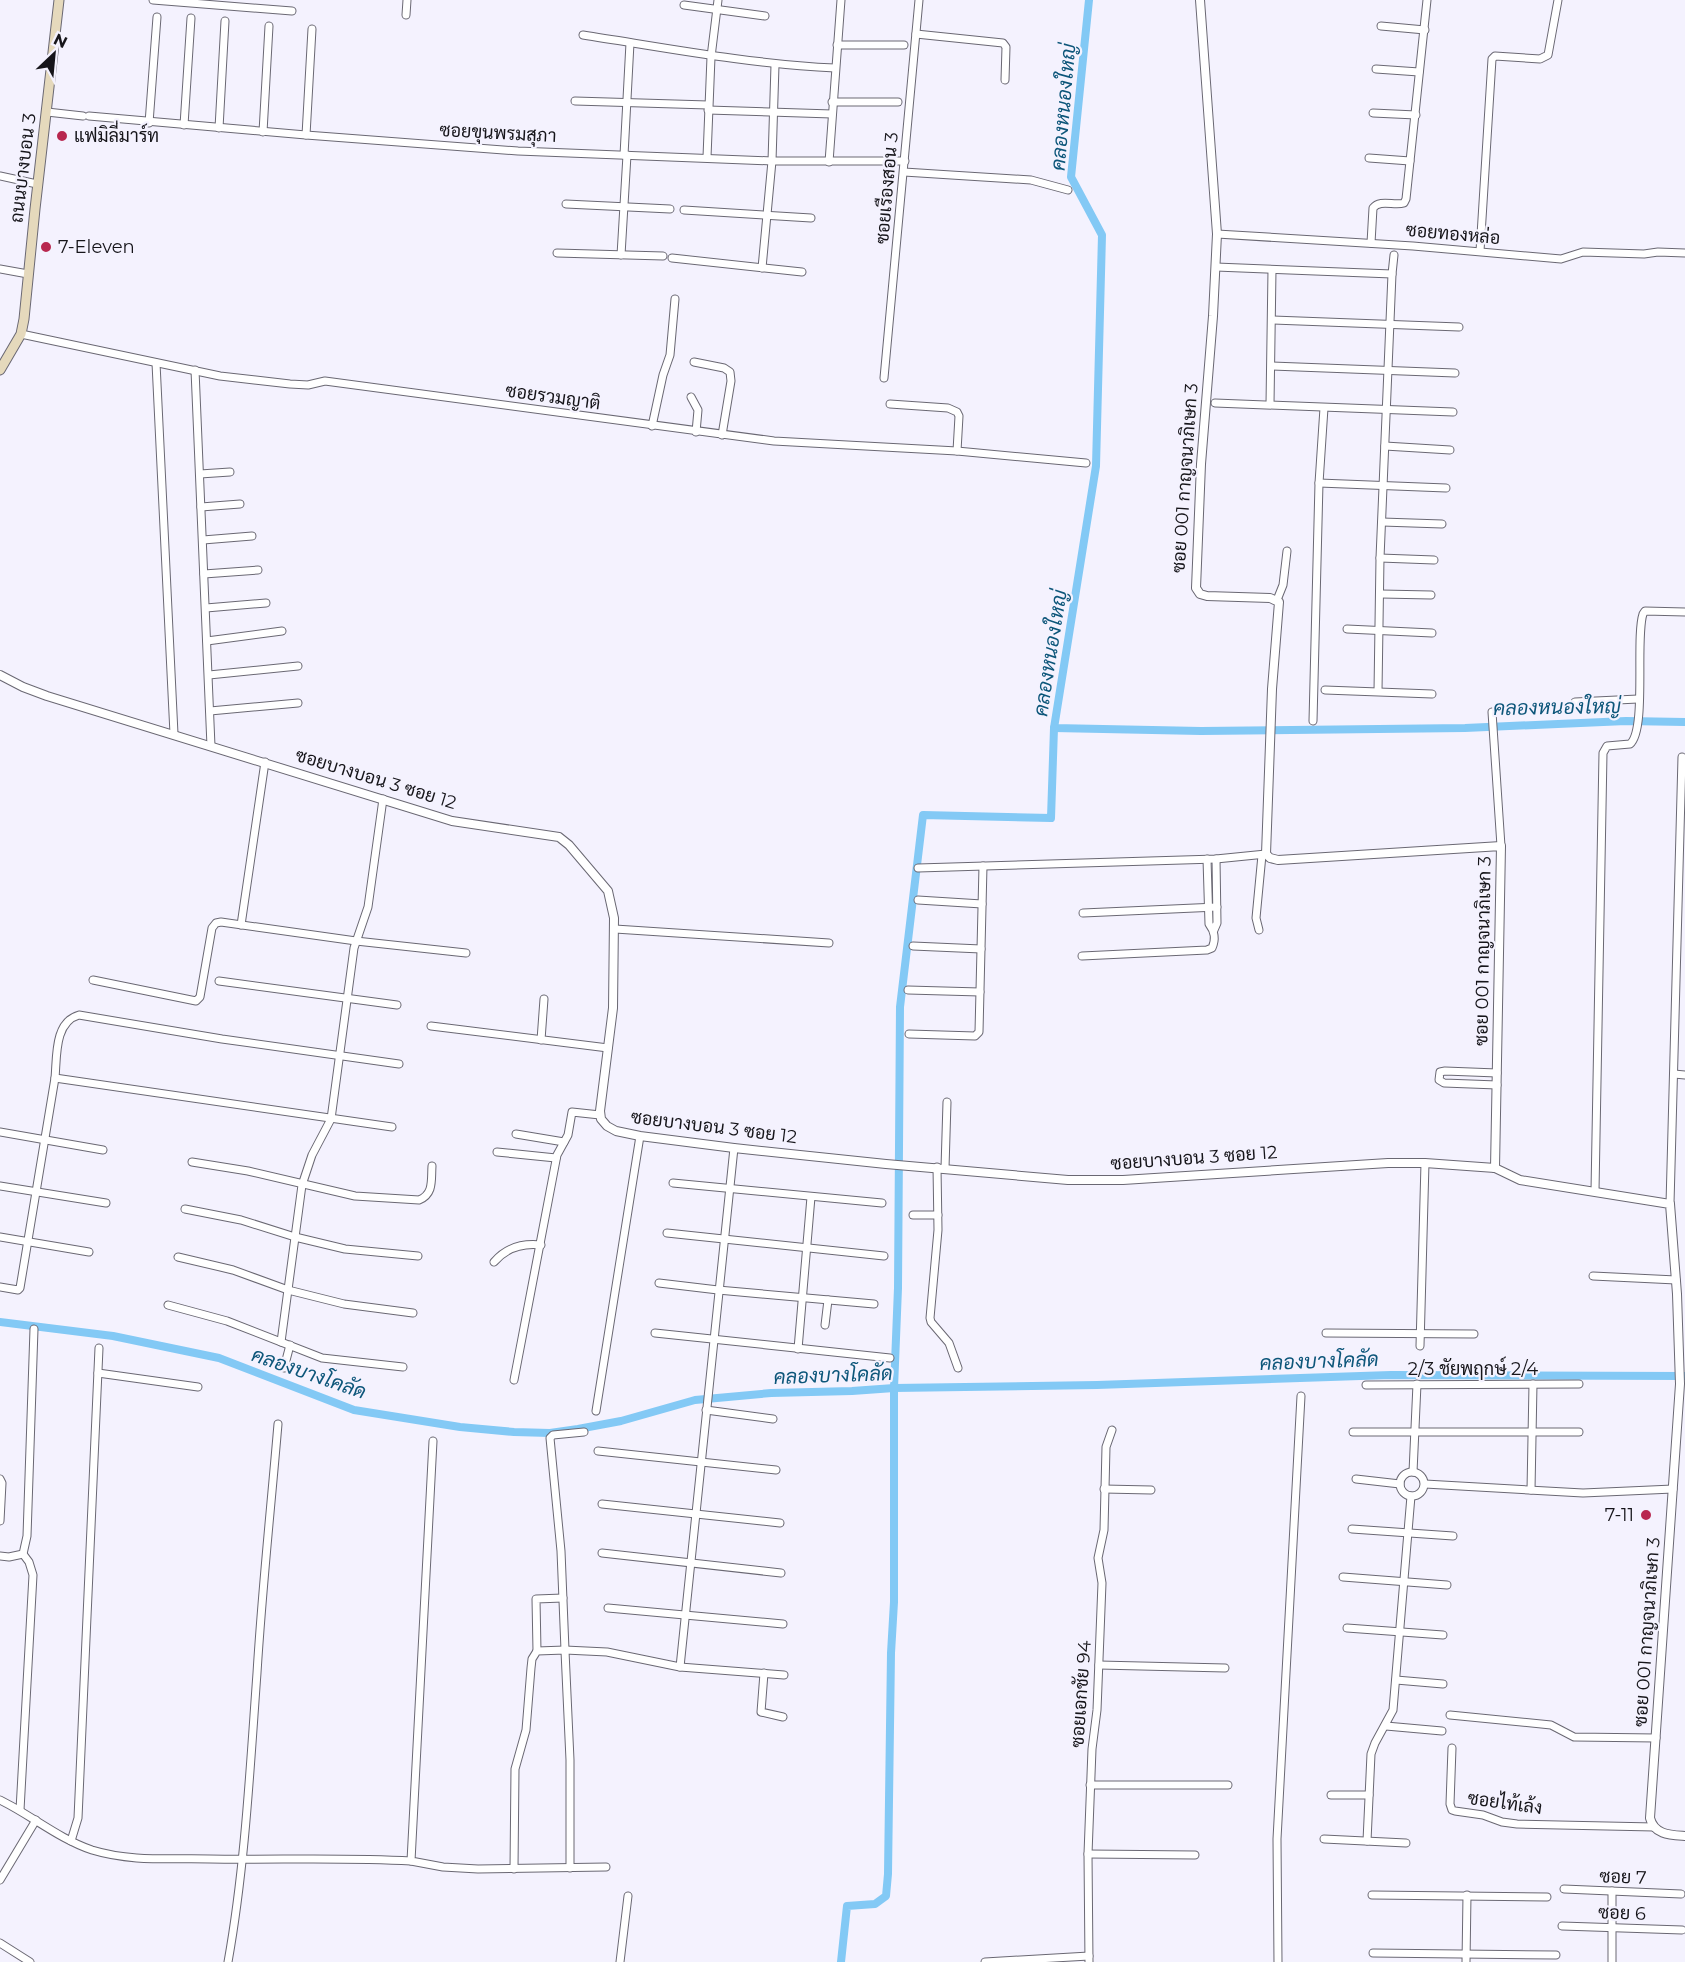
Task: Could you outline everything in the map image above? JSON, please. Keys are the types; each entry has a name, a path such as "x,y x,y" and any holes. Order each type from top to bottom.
{"main road":[{"name":"ถนนบางบอน 3","path":"0,370 21,334 24,319 59,0"}],"street":[{"path":"153,0 292,10"},
{"path":"406,15 407,0"},
{"path":"707,157 711,57 718,0"},
{"path":"829,162 841,0"},
{"name":"ซอยเรืองสอน 3","path":"884,378 919,0"},
{"name":"ซอย 001 กาญจนาภิเษก 3","path":"1200,0 1217,234 1201,464 1196,588 1200,594 1207,596 1277,600"},
{"path":"1371,243 1375,205 1404,204 1416,116 1427,0"},
{"path":"1480,251 1492,59 1495,56 1540,59 1548,55 1558,0"},
{"path":"684,4 716,11 765,16"},
{"path":"149,123 157,17"},
{"path":"184,125 192,18"},
{"path":"219,128 225,21"},
{"path":"263,132 269,26"},
{"path":"1381,26 1425,30"},
{"path":"306,135 312,29"},
{"path":"916,34 1003,43 1006,47 1005,80"},
{"path":"584,35 711,57 775,65 835,68"},
{"path":"621,255 630,43"},
{"path":"837,45 904,45"},
{"path":"762,268 772,161 775,65"},
{"path":"1376,69 1419,72"},
{"path":"575,101 832,114"},
{"path":"832,102 898,102"},
{"name":"ซอยขุนพรมสุภา","path":"46,112 149,123 509,150 772,161 905,161"},
{"path":"1373,114 1416,116"},
{"path":"1369,158 1410,161"},
{"path":"904,172 1031,180 1068,190"},
{"path":"0,176 38,183"},
{"path":"566,204 670,209"},
{"path":"684,210 811,218"},
{"name":"ซอยทองหล่อ","path":"1217,234 1371,243 1562,259 1583,252 1685,253"},
{"path":"557,253 663,256"},
{"path":"1378,691 1380,558 1394,255"},
{"path":"672,258 802,272"},
{"path":"1216,267 1392,274"},
{"path":"0,269 28,274"},
{"path":"1270,404 1272,270"},
{"path":"652,426 663,375 670,355 675,299"},
{"path":"1273,320 1459,327"},
{"name":"ซอยรวมญาติ","path":"21,334 156,363 290,384 308,385 325,381 774,441 957,451 1086,463"},
{"path":"694,362 724,368 730,372 732,381 722,435"},
{"path":"156,363 174,734"},
{"path":"1272,366 1455,373"},
{"path":"195,370 211,746"},
{"path":"691,397 698,410 696,432"},
{"path":"1215,403 1453,412"},
{"path":"890,404 948,408 957,412 959,416 957,451"},
{"path":"1313,721 1319,483 1324,408"},
{"path":"1385,446 1450,450"},
{"path":"200,474 230,472"},
{"path":"1319,483 1446,488"},
{"path":"201,507 240,504"},
{"path":"1382,522 1442,524"},
{"path":"203,540 252,536"},
{"path":"1259,930 1256,918 1264,855 1270,722 1280,606 1277,600 1283,585 1287,551"},
{"path":"1380,558 1434,560"},
{"path":"204,574 258,570"},
{"path":"1381,594 1431,595"},
{"path":"206,608 266,603"},
{"path":"1595,1191 1603,753 1607,746 1631,743 1636,726 1643,614 1645,611 1685,612"},
{"path":"1347,629 1431,633"},
{"path":"207,641 282,631"},
{"path":"209,675 298,666"},
{"path":"0,686 3,676"},
{"name":"ซอยบางบอน 3 ซอย 12","path":"3,676 47,696 452,821 559,837 569,845 608,891 615,929 614,1008 600,1115 607,1126 616,1131 734,1148 886,1164 1090,1181 1357,1165 1425,1163 1495,1168"},
{"path":"1325,690 1432,694"},
{"path":"1575,702 1638,699"},
{"path":"210,711 298,703"},
{"path":"1493,716 1501,846"},
{"path":"1495,1168 1520,1180 1670,1204 1682,881 1682,757"},
{"path":"241,924 265,762"},
{"path":"281,1342 302,1185 312,1155 330,1119 356,941 368,907 383,799"},
{"name":"ซอย 001 กาญจนาภิเษก 3","path":"1264,855 1278,860 1501,846 1495,1168"},
{"path":"918,868 1216,859 1264,855"},
{"path":"1207,859 1209,924 1214,930"},
{"path":"1082,956 1212,948 1217,924 1216,859"},
{"path":"909,1034 975,1036 979,1032 983,866"},
{"path":"918,900 982,904"},
{"path":"1083,913 1217,907"},
{"path":"93,980 196,1001 200,997 212,928 216,923 221,922 356,941 466,953"},
{"path":"615,929 829,943"},
{"path":"913,946 981,949"},
{"path":"219,981 397,1005"},
{"path":"908,990 980,992"},
{"path":"541,1040 544,999"},
{"path":"0,1287 19,1289 45,1140 61,1030 73,1017 79,1015 222,1039 399,1064"},
{"path":"431,1026 608,1048"},
{"path":"1497,1073 1445,1071 1440,1072 1438,1077 1444,1083 1497,1085"},
{"path":"1674,1074 1685,1075"},
{"path":"55,1078 392,1127"},
{"path":"947,1102 938,1215 938,1250 930,1318 949,1343 958,1368"},
{"path":"514,1380 556,1158 568,1135 572,1112 600,1115"},
{"path":"0,1131 103,1150"},
{"path":"516,1134 564,1142"},
{"path":"596,1411 640,1136"},
{"path":"680,1667 734,1148"},
{"path":"497,1152 556,1158"},
{"path":"192,1162 248,1171 355,1196 418,1200 426,1197 430,1191 432,1166"},
{"path":"1420,1346 1425,1163"},
{"path":"674,1183 882,1203"},
{"path":"0,1186 106,1203"},
{"path":"798,1349 811,1197"},
{"name":"ซอย 001 กาญจนาภิเษก 3","path":"1654,1827 1650,1818 1682,1349 1681,1294 1676,1280 1670,1204"},
{"path":"185,1209 241,1220 295,1238 345,1249 418,1256"},
{"path":"913,1215 938,1215"},
{"path":"667,1233 884,1256"},
{"path":"0,1237 89,1252"},
{"path":"494,1262 500,1254 524,1244 541,1245"},
{"path":"178,1257 233,1270 288,1290 344,1304 412,1313"},
{"path":"1593,1276 1676,1280"},
{"path":"659,1283 874,1304"},
{"path":"825,1325 828,1300"},
{"path":"168,1305 227,1321 322,1358 403,1367"},
{"path":"20,1810 33,1575 29,1562 23,1554 27,1536 34,1329"},
{"path":"654,1333 890,1358"},
{"path":"1326,1333 1474,1334"},
{"path":"284,1368 290,1346"},
{"path":"71,1841 78,1818 99,1348"},
{"path":"98,1373 198,1387"},
{"path":"1413,1472 1417,1384"},
{"path":"1531,1490 1533,1384"},
{"name":"2/3 ชัยพฤกษ์ 2/4","path":"1366,1385 1579,1384"},
{"path":"1278,1962 1276,1839 1300,1395"},
{"path":"706,1407 773,1419"},
{"path":"228,1962 249,1786 278,1424"},
{"name":"ซอยเอกชัย 94","path":"1089,1959 1090,1785 1099,1665 1102,1583 1098,1558 1104,1530 1106,1448 1112,1430"},
{"path":"570,1868 570,1760 561,1551 550,1438 553,1435 584,1432"},
{"path":"1353,1432 1579,1432"},
{"path":"411,1861 433,1441"},
{"path":"598,1451 776,1470"},
{"path":"1411,1496 1402,1490 1400,1484 1405,1474 1413,1472 1420,1474 1425,1484"},
{"path":"0,1479 2,1483 0,1521"},
{"path":"1356,1479 1400,1484"},
{"path":"1425,1484 1583,1493 1673,1489"},
{"path":"1411,1496 1420,1493 1425,1484"},
{"path":"1104,1489 1152,1490"},
{"path":"1366,1840 1371,1754 1393,1710 1411,1496"},
{"path":"602,1504 780,1523"},
{"path":"1352,1529 1453,1536"},
{"path":"602,1553 781,1574"},
{"path":"0,1556 23,1554"},
{"path":"1343,1577 1447,1585"},
{"path":"514,1869 515,1769 526,1730 532,1659 537,1651 536,1599 563,1598"},
{"path":"608,1608 783,1624"},
{"path":"1347,1628 1443,1635"},
{"path":"537,1651 607,1652 680,1667 784,1675"},
{"path":"1099,1665 1225,1668"},
{"path":"764,1673 761,1712 783,1717"},
{"path":"1396,1680 1443,1683"},
{"path":"1450,1716 1551,1725 1574,1737 1656,1738"},
{"path":"1386,1726 1442,1731"},
{"name":"ซอยไท้เล้ง","path":"1452,1748 1450,1804 1455,1812 1484,1815 1502,1822 1517,1824 1654,1827"},
{"path":"1090,1785 1228,1785"},
{"path":"1331,1795 1369,1795"},
{"path":"0,1800 71,1841 92,1850 142,1858 241,1860 344,1857 411,1861 443,1867 514,1869 606,1867"},
{"path":"0,1880 36,1820"},
{"path":"1654,1827 1660,1832 1685,1836"},
{"path":"1324,1839 1406,1843"},
{"path":"1088,1854 1195,1855"},
{"name":"ซอย 7","path":"1564,1889 1681,1894"},
{"path":"1612,1891 1612,1962"},
{"path":"1372,1895 1547,1897"},
{"path":"1466,1958 1467,1895"},
{"path":"620,1962 628,1896"},
{"name":"ซอย 6","path":"1562,1926 1682,1930"},
{"path":"0,1944 30,1962"},
{"path":"1373,1953 1466,1958 1556,1955"},
{"path":"985,1962 1089,1959"}],"waterway":[{"name":"คลองหนองใหญ่","path":"1089,0 1071,177 1102,235 1096,466 1054,728 1201,731 1465,728 1626,721 1685,722"},
{"path":"841,1962 847,1906 875,1904 886,1896 888,1874 891,1653 894,1602 894,1388 898,1288 900,1007 923,815 1051,818 1054,728"},
{"name":"คลองบางโคลัด","path":"0,1322 113,1336 219,1358 354,1410 460,1427 514,1432 550,1433 578,1429 621,1421 695,1400 771,1393 1391,1375 1685,1376"}],"place":[{"name":"แฟมิลี่มาร์ท","path":"62,136"},
{"name":"7-Eleven","path":"46,247"},
{"name":"7-11","path":"1646,1515"}]}
